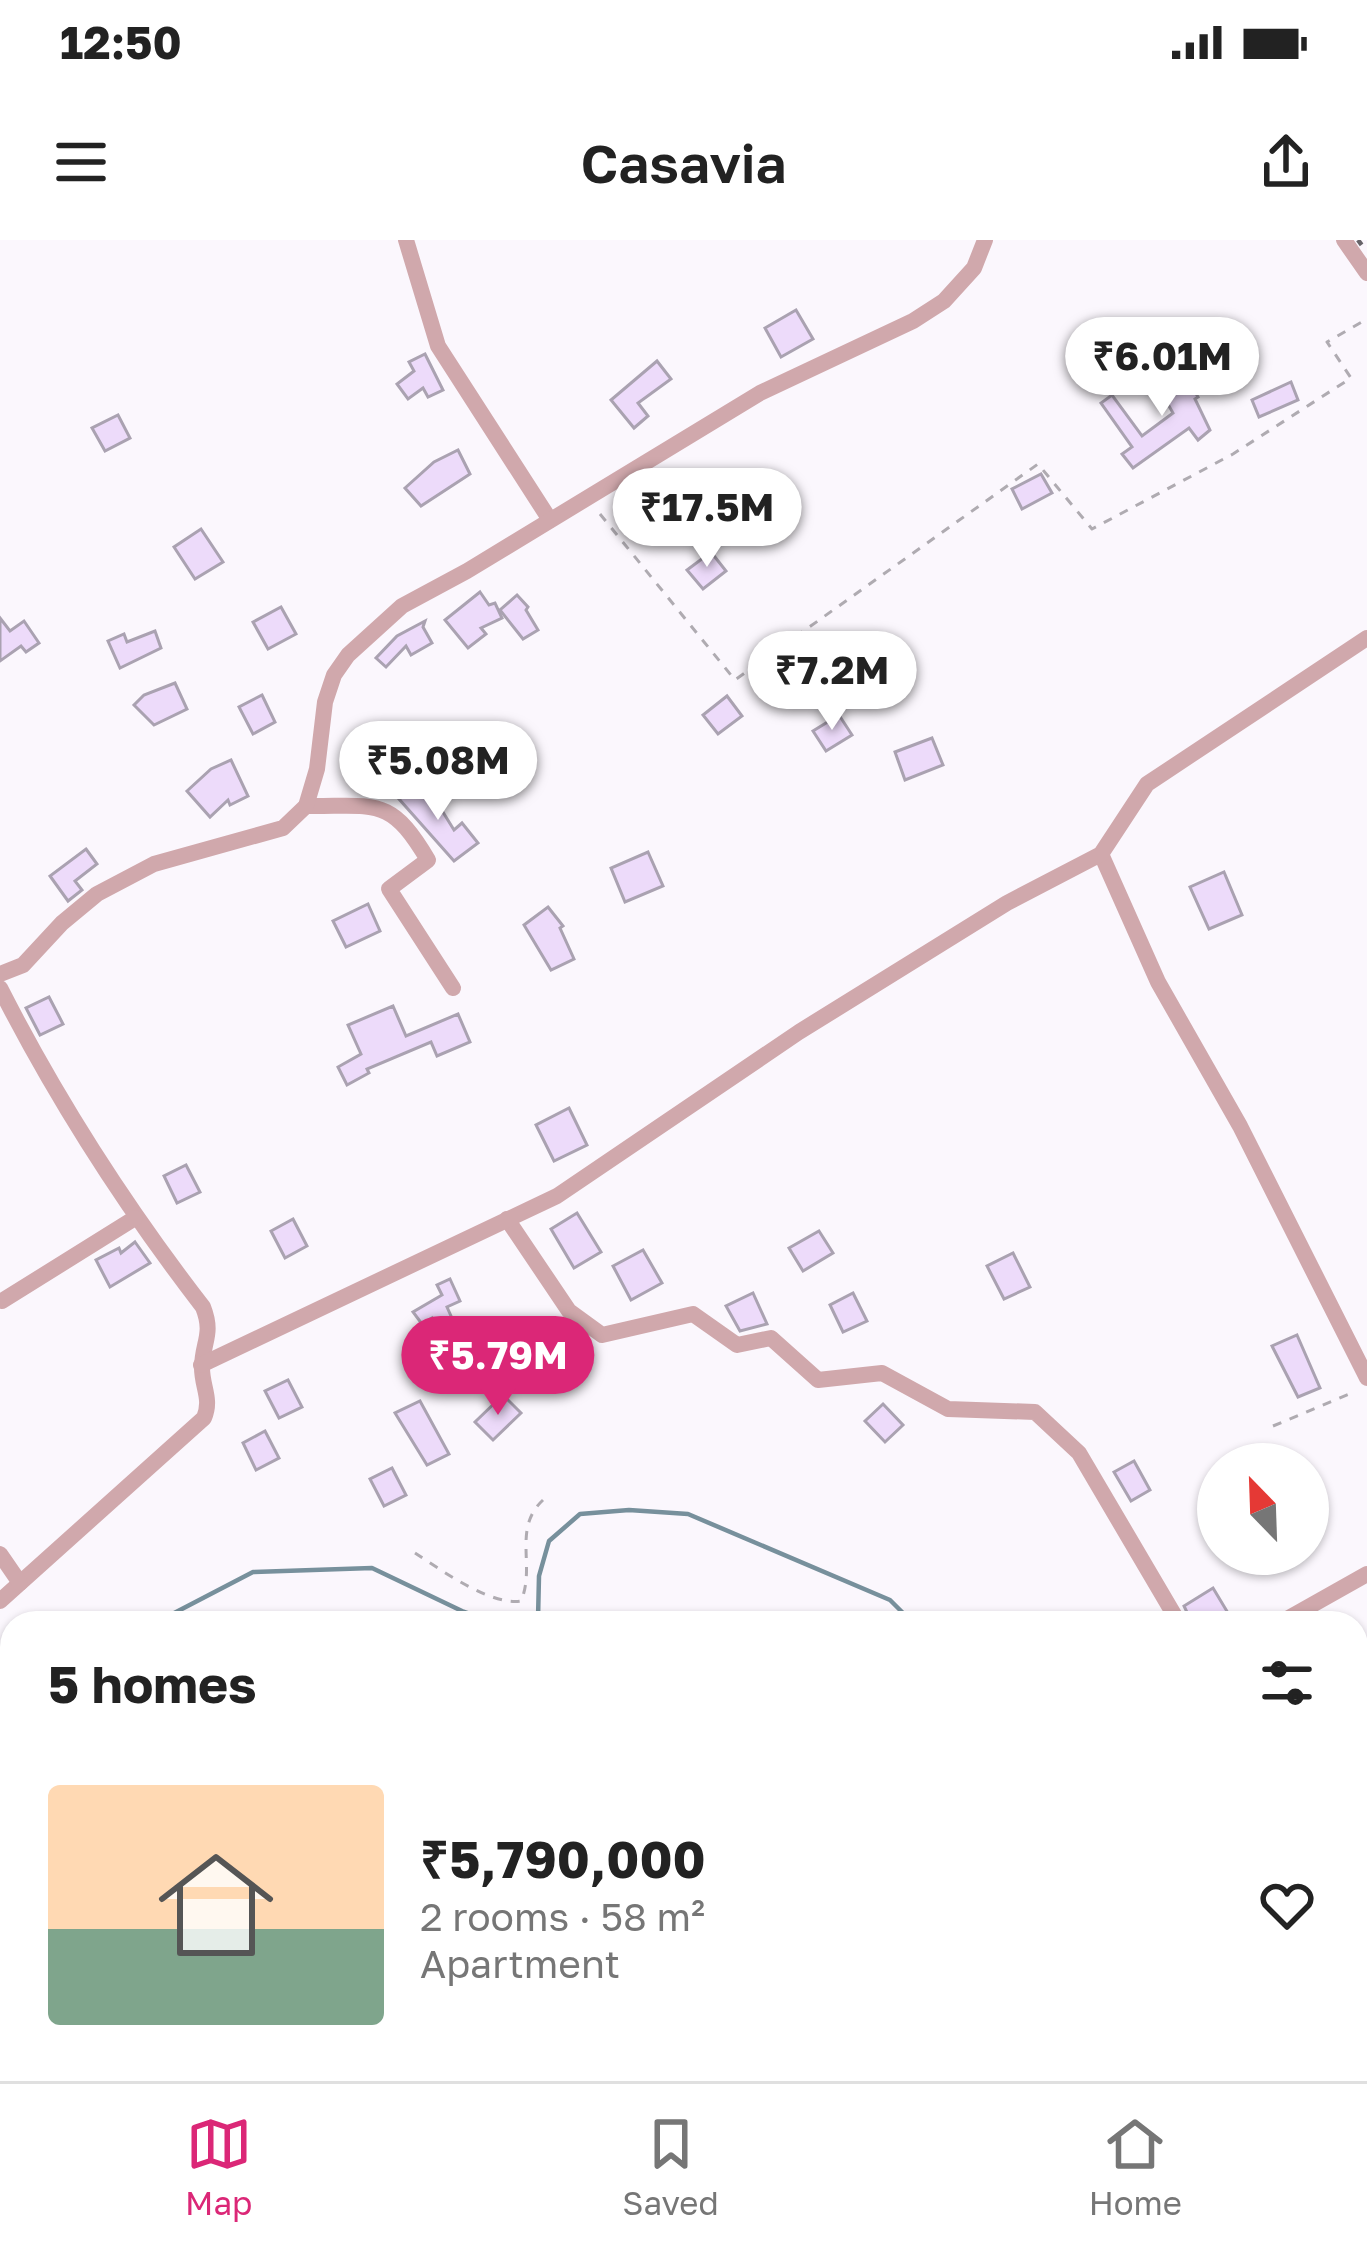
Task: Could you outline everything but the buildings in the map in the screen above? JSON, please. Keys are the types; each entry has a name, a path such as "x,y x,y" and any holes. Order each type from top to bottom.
{"street":[{"path":"406,240 438,346 550,520"},
{"path":"0,974 23,965 62,923 97,895 154,864 283,828 306,806 334,675 348,655 402,607 760,393 913,321 944,301 974,268 985,240"},
{"path":"1343,240 1367,273"},
{"path":"201,1365 556,1196 799,1032 1007,903 1101,854 1147,784 1367,638"},
{"path":"306,806 378,807 406,823 428,860 389,889 453,988"},
{"path":"1101,854 1158,982 1240,1126 1367,1382"},
{"path":"0,988 45,1076 134,1218 203,1307 210,1324 201,1365 210,1405 204,1418 0,1601"},
{"path":"2,1301 134,1218"},
{"path":"507,1219 569,1311 602,1335 693,1314 737,1346 771,1338 818,1380 882,1372 948,1409 1035,1412 1079,1453 1172,1611"},
{"path":"0,1554 20,1583"},
{"path":"1301,1611 1367,1574"}],"path":[{"path":"587,498 735,680 1038,464 1092,529 1233,454 1351,377 1327,342 1367,319"},
{"path":"1273,1426 1367,1382"},
{"path":"415,1553 507,1604 521,1601 527,1587 524,1531 542,1500"}],"waterway":[{"path":"538,1611 539,1576 549,1541 580,1514 629,1510 688,1514 890,1600 901,1611"},
{"path":"178,1611 253,1572 372,1568 462,1611"}],"railway":[{"path":"1358,240 1367,252"}]}
